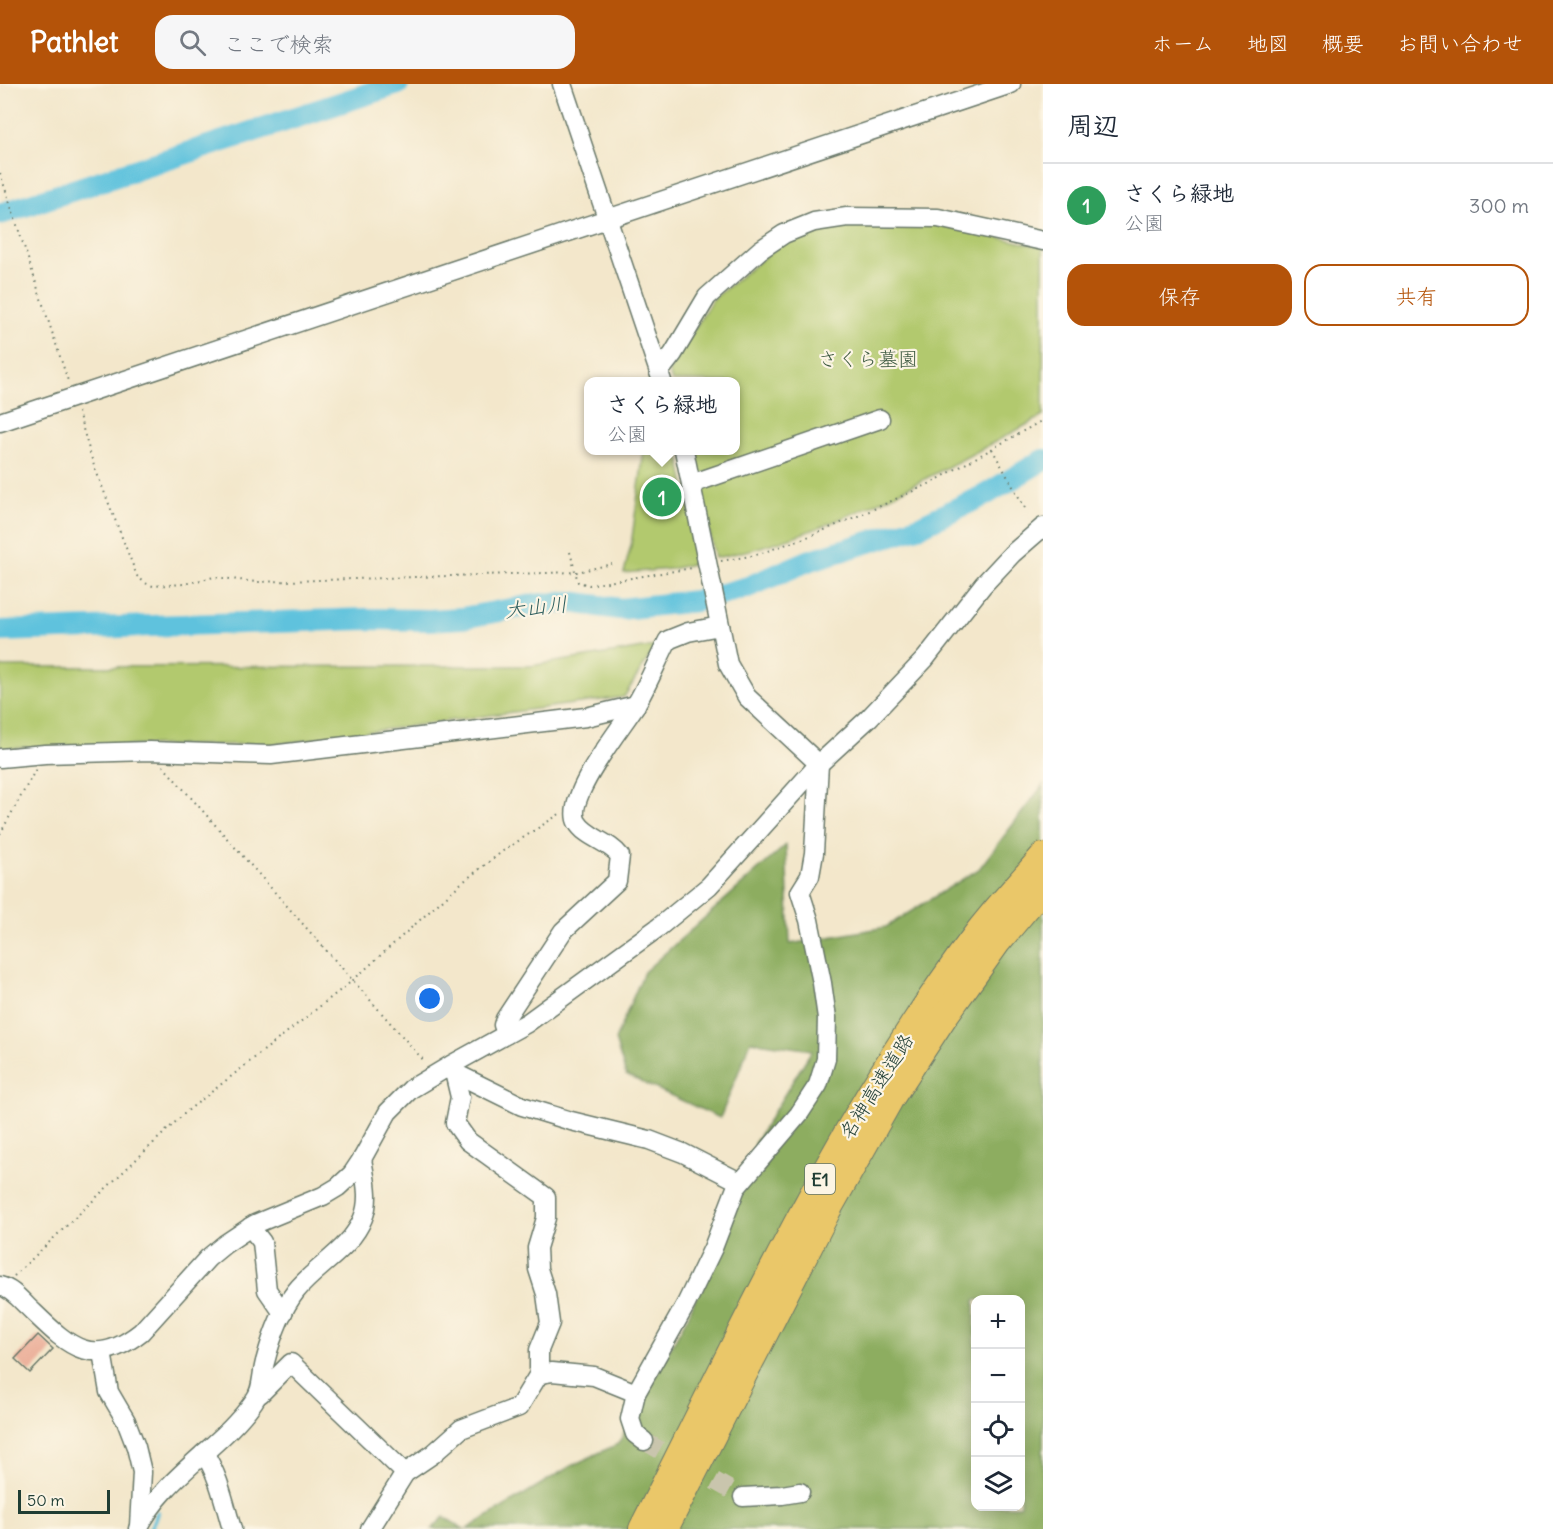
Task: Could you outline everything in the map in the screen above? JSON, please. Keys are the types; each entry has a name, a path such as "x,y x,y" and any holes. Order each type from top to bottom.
{"highway":[{"name":"名神高速道路","path":"642,1529 808,1199 873,1088 926,1005 979,931 1043,856"},
{"name":"名神高速道路","path":"665,1529 828,1210 891,1098 944,1017 997,943 1043,888"}],"street":[{"path":"562,84 660,377"},
{"path":"0,422 1011,84"},
{"path":"660,377 707,297 760,250 784,234 814,222 847,217 938,218 1043,241"},
{"path":"691,484 880,420"},
{"path":"685,455 728,664 747,697 819,764"},
{"path":"1,1285 70,1344 80,1349 102,1352 121,1346 141,1332 208,1258 250,1227 338,1187 352,1174 362,1159 388,1112 411,1089 527,1023 659,927 709,886 819,764 925,659 983,585 1012,554 1043,527"},
{"path":"507,1034 503,1025 505,1019 563,931 617,881 620,856 616,850 582,829 576,821 576,803 600,756 636,705 668,640 719,624"},
{"path":"0,758 45,754 150,751 271,755 586,717 636,705"},
{"path":"644,1441 635,1434 630,1419 636,1393 686,1304 713,1248 740,1182 799,1114 818,1085 826,1059 827,1018 822,983 809,920 800,892 810,876 814,853 819,764"},
{"path":"445,1071 522,1106 570,1121 649,1140 683,1153 740,1182"},
{"path":"370,1529 405,1473 434,1454 461,1429 519,1407 539,1374 539,1350 549,1323 546,1294 538,1269 537,1248 546,1218 546,1197 468,1141 455,1123 460,1097 445,1071"},
{"path":"256,1399 264,1379 264,1364 283,1313 296,1292 347,1242 363,1218 367,1193 362,1159"},
{"path":"250,1227 262,1242 267,1290 283,1313"},
{"path":"102,1352 109,1392 126,1421 141,1463 139,1528"},
{"path":"139,1528 170,1485 291,1363 405,1473"},
{"path":"539,1374 552,1372 594,1376 636,1393"},
{"path":"204,1453 220,1485 231,1529"},
{"path":"743,1497 800,1492"}],"path":[{"path":"0,173 97,473 137,576 145,583 153,586 184,584 214,577 256,582 574,572 612,564"},
{"path":"570,552 578,582 590,585 708,569 720,561 756,555 810,536 931,483 1043,420"},
{"path":"992,449 1025,508"},
{"path":"150,751 352,981 445,1071"},
{"path":"0,834 45,754"},
{"path":"1,1285 186,1112 352,981 459,885 503,851 576,803"}],"green space":[{"name":"さくら墓園","path":"843,223 937,224 1043,247 1043,416 924,479 843,518 759,548 715,558 693,455 740,455 740,377 671,377 669,371 712,300 783,242 812,230"},
{"path":"643,455 679,455 699,556 696,563 671,569 624,573 631,545"},
{"path":"656,646 624,697 278,744 27,747 0,750 0,667 530,666"},
{"path":"1043,785 1043,1529 467,1529 571,1466 618,1444 688,1316 742,1188 767,1160 754,1144 812,1050 751,1041 720,1118 626,1075 615,1040 644,972 786,845 790,944 886,927 979,869"},
{"path":"444,1517 464,1529 432,1529"}],"building":[{"path":"38,1335 53,1349 30,1373 15,1359"}],"waterway":[{"path":"0,214 398,84"},
{"name":"大山川","path":"0,631 367,619 429,620 462,618 533,605 570,602 620,609 696,601 748,587 808,561 918,527 985,495 1043,460"},
{"path":"150,1529 158,1512"}],"tunnel":[{"path":"644,1441 743,1497"}],"place":[{"name":"さくら緑地","path":"662,497"}]}
